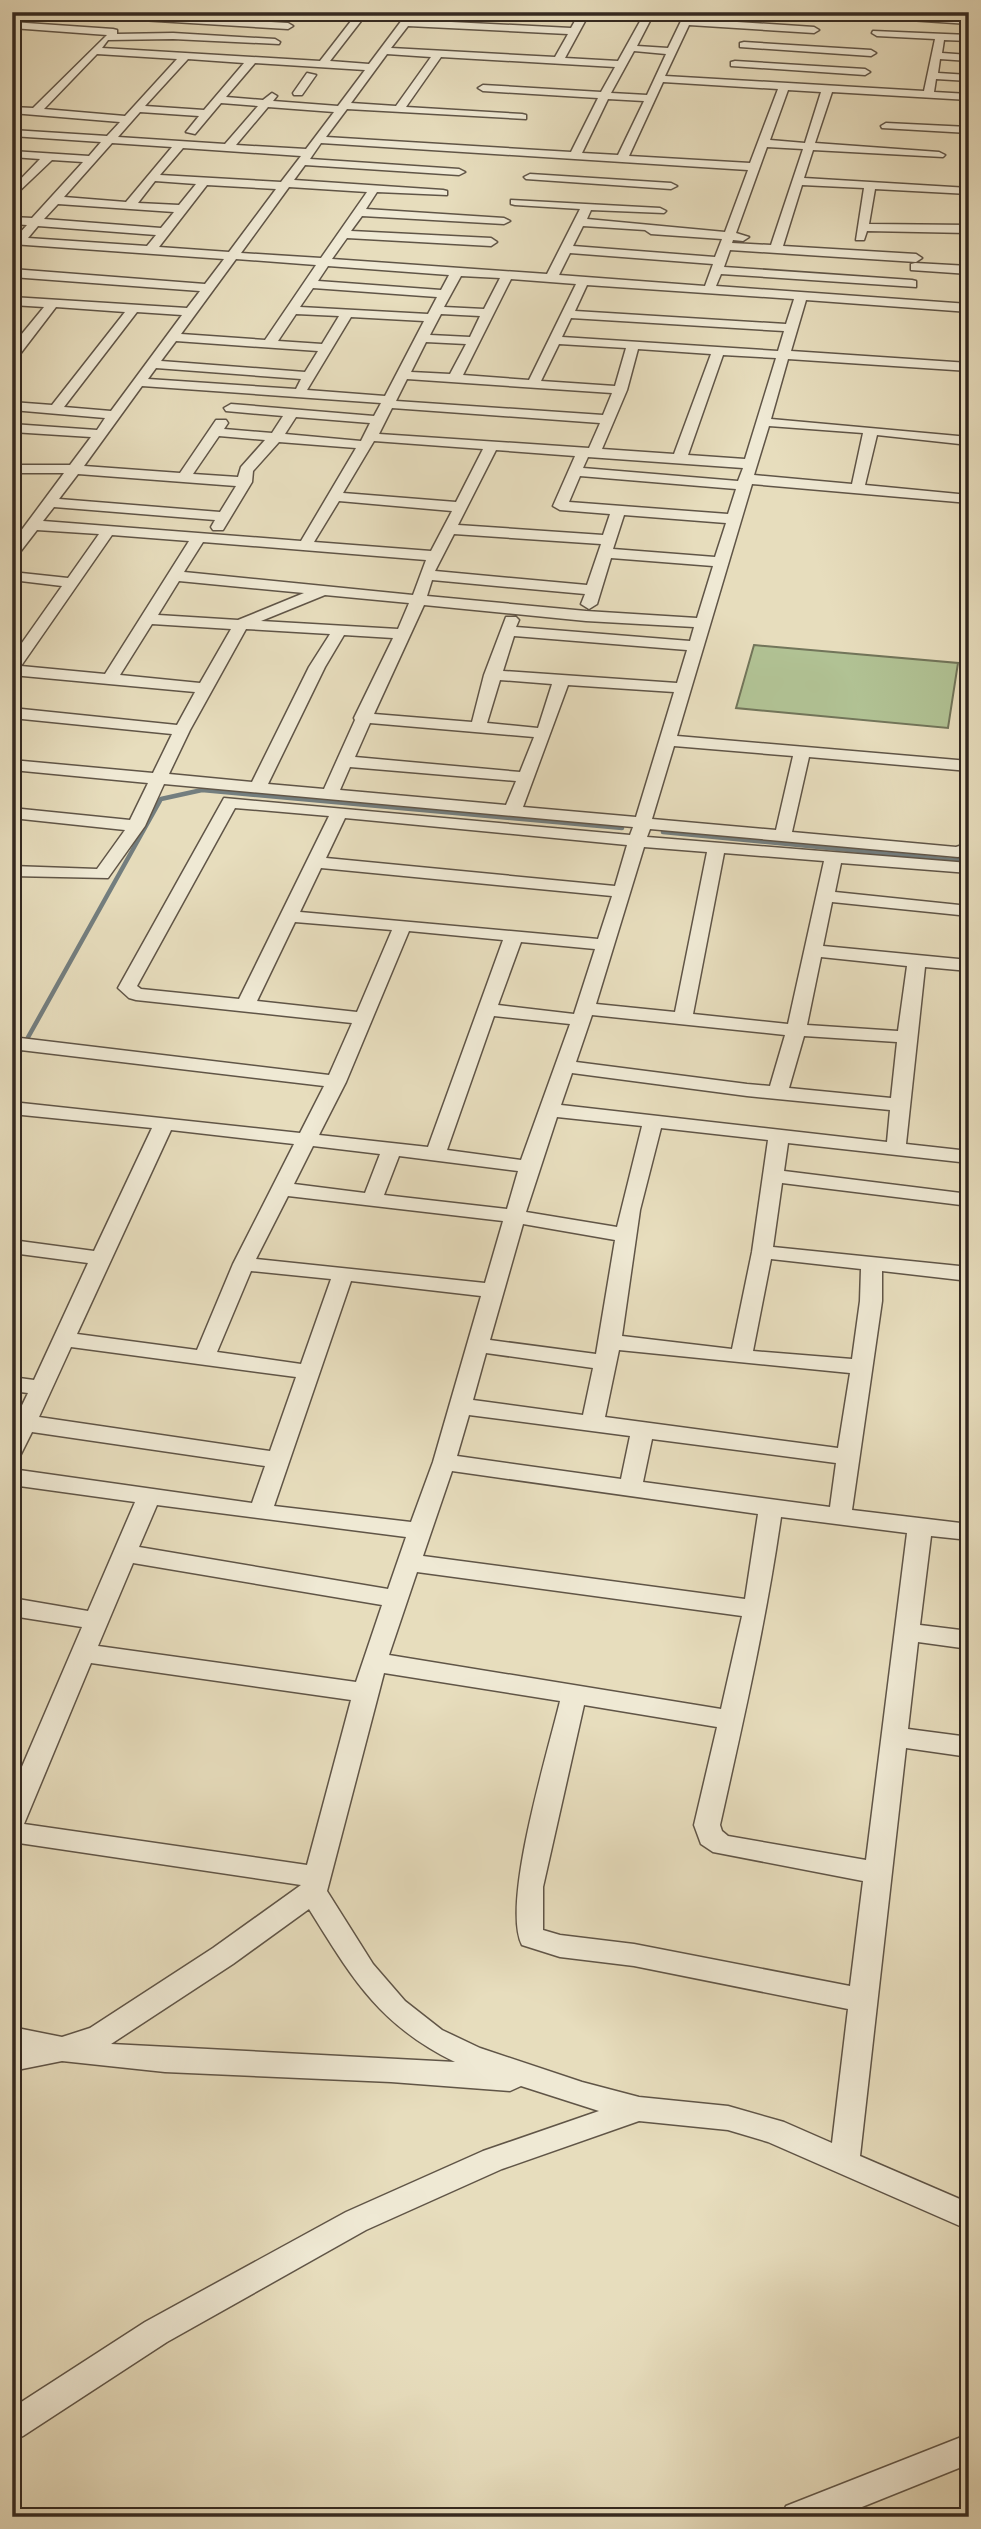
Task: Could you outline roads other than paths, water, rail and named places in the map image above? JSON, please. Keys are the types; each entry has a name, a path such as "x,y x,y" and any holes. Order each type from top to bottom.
{"street":[{"path":"214,38 237,12"},
{"path":"324,64 363,12"},
{"path":"12,553 320,140 336,126 343,102 373,67 413,12"},
{"path":"454,26 464,12"},
{"path":"558,61 585,12"},
{"path":"620,12 688,17 752,27 814,30"},
{"path":"807,12 820,13 808,49"},
{"path":"575,156 614,76 649,14"},
{"path":"858,91 883,14 969,21"},
{"path":"34,112 130,15 170,16 227,23 290,22 275,42 244,70 233,89 218,100 191,132"},
{"path":"622,159 688,17"},
{"path":"517,29 523,18"},
{"path":"405,23 573,31"},
{"path":"12,25 52,24 111,34 275,42"},
{"path":"727,83 752,27"},
{"path":"877,33 969,38"},
{"path":"928,95 940,37"},
{"path":"388,46 564,50"},
{"path":"388,46 438,54 621,64"},
{"path":"744,46 871,53"},
{"path":"629,48 670,51"},
{"path":"780,66 786,48"},
{"path":"95,51 373,67"},
{"path":"398,110 438,54"},
{"path":"16,240 109,139 126,125 136,109 187,55"},
{"path":"936,56 969,58"},
{"path":"475,101 501,57"},
{"path":"735,64 864,72"},
{"path":"244,70 364,78"},
{"path":"298,93 311,75"},
{"path":"601,76 614,76"},
{"path":"931,76 969,78"},
{"path":"657,79 969,97"},
{"path":"709,290 784,87"},
{"path":"777,244 796,181 806,167 808,146 827,90"},
{"path":"262,91 311,94"},
{"path":"229,148 232,135 276,92"},
{"path":"881,151 892,93"},
{"path":"218,100 265,104 343,102 398,110 475,101 524,114 604,96 649,98"},
{"path":"475,101 524,114"},
{"path":"136,109 208,113"},
{"path":"15,113 34,112 126,125"},
{"path":"505,151 524,114"},
{"path":"888,116 945,129 969,130"},
{"path":"931,189 945,129"},
{"path":"12,133 229,148 305,160 459,172"},
{"path":"320,140 756,167"},
{"path":"763,143 881,151 937,165"},
{"path":"129,206 180,144"},
{"path":"427,216 474,149"},
{"path":"12,154 90,159"},
{"path":"16,240 456,272 482,258 530,177 540,154"},
{"path":"12,195 49,156"},
{"path":"170,158 183,158"},
{"path":"248,162 305,160"},
{"path":"639,255 681,162"},
{"path":"530,177 671,186"},
{"path":"153,178 284,191 374,189 443,193"},
{"path":"150,250 204,181"},
{"path":"796,181 969,191"},
{"path":"856,254 874,199 870,185"},
{"path":"269,344 311,284 359,206 374,189"},
{"path":"55,200 180,209"},
{"path":"515,202 660,211"},
{"path":"359,206 427,216 504,221"},
{"path":"551,279 587,207"},
{"path":"12,220 163,232"},
{"path":"579,222 856,254 919,248 969,229"},
{"path":"863,227 969,270"},
{"path":"343,234 482,258 507,276 969,308"},
{"path":"12,264 33,242"},
{"path":"906,304 919,248"},
{"path":"565,249 912,284"},
{"path":"305,546 367,441 456,272"},
{"path":"12,273 209,288"},
{"path":"455,379 507,276"},
{"path":"533,384 583,281"},
{"path":"311,284 444,294"},
{"path":"12,2059 58,2050 99,2036 223,1956 314,1884 374,1662 444,1462 528,1167 583,1014 622,892 801,296"},
{"path":"12,301 191,312"},
{"path":"12,355 17,343 53,303"},
{"path":"55,410 134,308"},
{"path":"293,310 347,314 486,313"},
{"path":"299,393 347,314"},
{"path":"568,314 790,328"},
{"path":"173,337 326,348"},
{"path":"421,338 472,341"},
{"path":"556,340 969,367"},
{"path":"633,345 620,390 607,419 560,506 734,519"},
{"path":"681,458 718,352"},
{"path":"153,364 309,376"},
{"path":"402,375 620,390"},
{"path":"139,382 607,419"},
{"path":"183,478 244,390"},
{"path":"12,406 114,415"},
{"path":"231,408 378,420"},
{"path":"110,679 175,576 224,517 245,482 246,470 275,438 292,413"},
{"path":"763,422 969,441"},
{"path":"12,428 101,434"},
{"path":"859,487 871,430"},
{"path":"215,432 275,438 492,445 681,458 747,476"},
{"path":"330,793 362,718 419,599 426,575 492,445"},
{"path":"12,469 73,469 245,482"},
{"path":"576,472 747,476 969,499"},
{"path":"335,497 460,507"},
{"path":"49,502 224,517"},
{"path":"586,616 618,511"},
{"path":"33,524 436,556"},
{"path":"451,529 720,562"},
{"path":"109,530 12,669 207,688"},
{"path":"426,575 593,590"},
{"path":"12,576 72,583"},
{"path":"175,576 586,616 703,623"},
{"path":"12,872 102,874 136,825 182,730 240,624 327,589"},
{"path":"478,728 506,631 516,609"},
{"path":"147,619 401,634"},
{"path":"258,787 317,667 340,630"},
{"path":"506,631 696,646"},
{"path":"492,675 683,688"},
{"path":"513,810 544,733 561,681"},
{"path":"12,713 182,730"},
{"path":"362,718 544,733"},
{"path":"667,740 969,765"},
{"path":"783,835 802,751"},
{"path":"344,761 525,777"},
{"path":"12,765 958,852 969,848"},
{"path":"362,1018 136,993 127,988 230,802 637,841 969,868"},
{"path":"246,1005 339,812"},
{"path":"12,813 136,825"},
{"path":"683,1019 717,847"},
{"path":"778,1093 796,1030 833,858"},
{"path":"315,862 622,892"},
{"path":"826,896 969,911"},
{"path":"289,916 605,945"},
{"path":"204,1358 243,1264 336,1082 403,925"},
{"path":"435,1154 514,936"},
{"path":"814,951 969,967"},
{"path":"896,1149 917,962"},
{"path":"489,1010 683,1019 907,1037"},
{"path":"12,1043 336,1082"},
{"path":"564,1066 778,1093 900,1105"},
{"path":"12,1108 307,1139 528,1167"},
{"path":"550,1110 969,1157"},
{"path":"592,1424 608,1353 625,1235 653,1120"},
{"path":"12,1451 103,1259 163,1123"},
{"path":"741,1357 762,1251 779,1135"},
{"path":"372,1200 391,1151"},
{"path":"773,1176 969,1200"},
{"path":"280,1189 514,1216 625,1235"},
{"path":"12,1246 103,1259"},
{"path":"762,1251 969,1274"},
{"path":"243,1264 492,1291"},
{"path":"840,1515 871,1301 872,1265"},
{"path":"260,1512 343,1273"},
{"path":"64,1339 309,1372"},
{"path":"476,1345 741,1357 862,1367"},
{"path":"12,1384 41,1388"},
{"path":"460,1406 848,1457"},
{"path":"25,1423 279,1460"},
{"path":"630,1489 643,1430"},
{"path":"444,1462 771,1508 969,1532"},
{"path":"12,1477 260,1512 422,1531"},
{"path":"12,1821 149,1496"},
{"path":"771,1508 756,1609 708,1825 710,1837 722,1845 877,1872"},
{"path":"845,2162 877,1872 896,1737 920,1526"},
{"path":"125,1553 396,1599"},
{"path":"410,1563 756,1609"},
{"path":"12,1607 96,1621"},
{"path":"908,1632 969,1640"},
{"path":"84,1653 366,1693"},
{"path":"374,1662 733,1720"},
{"path":"574,1696 530,1887 529,1927 532,1937 560,1946 634,1955 862,2000"},
{"path":"896,1737 969,1747"},
{"path":"12,1832 314,1884"},
{"path":"314,1884 363,1972 394,2009 432,2038 471,2057 639,2109 728,2118 774,2131 969,2217"},
{"path":"12,2039 58,2050 162,2061 413,2071 544,2081"},
{"path":"12,2426 156,2332 356,2221 493,2160 639,2109"},
{"path":"797,2517 969,2449"}],"waterway":[{"path":"12,1066 161,799 202,790 622,828"},
{"path":"663,832 953,860 969,857"}]}
